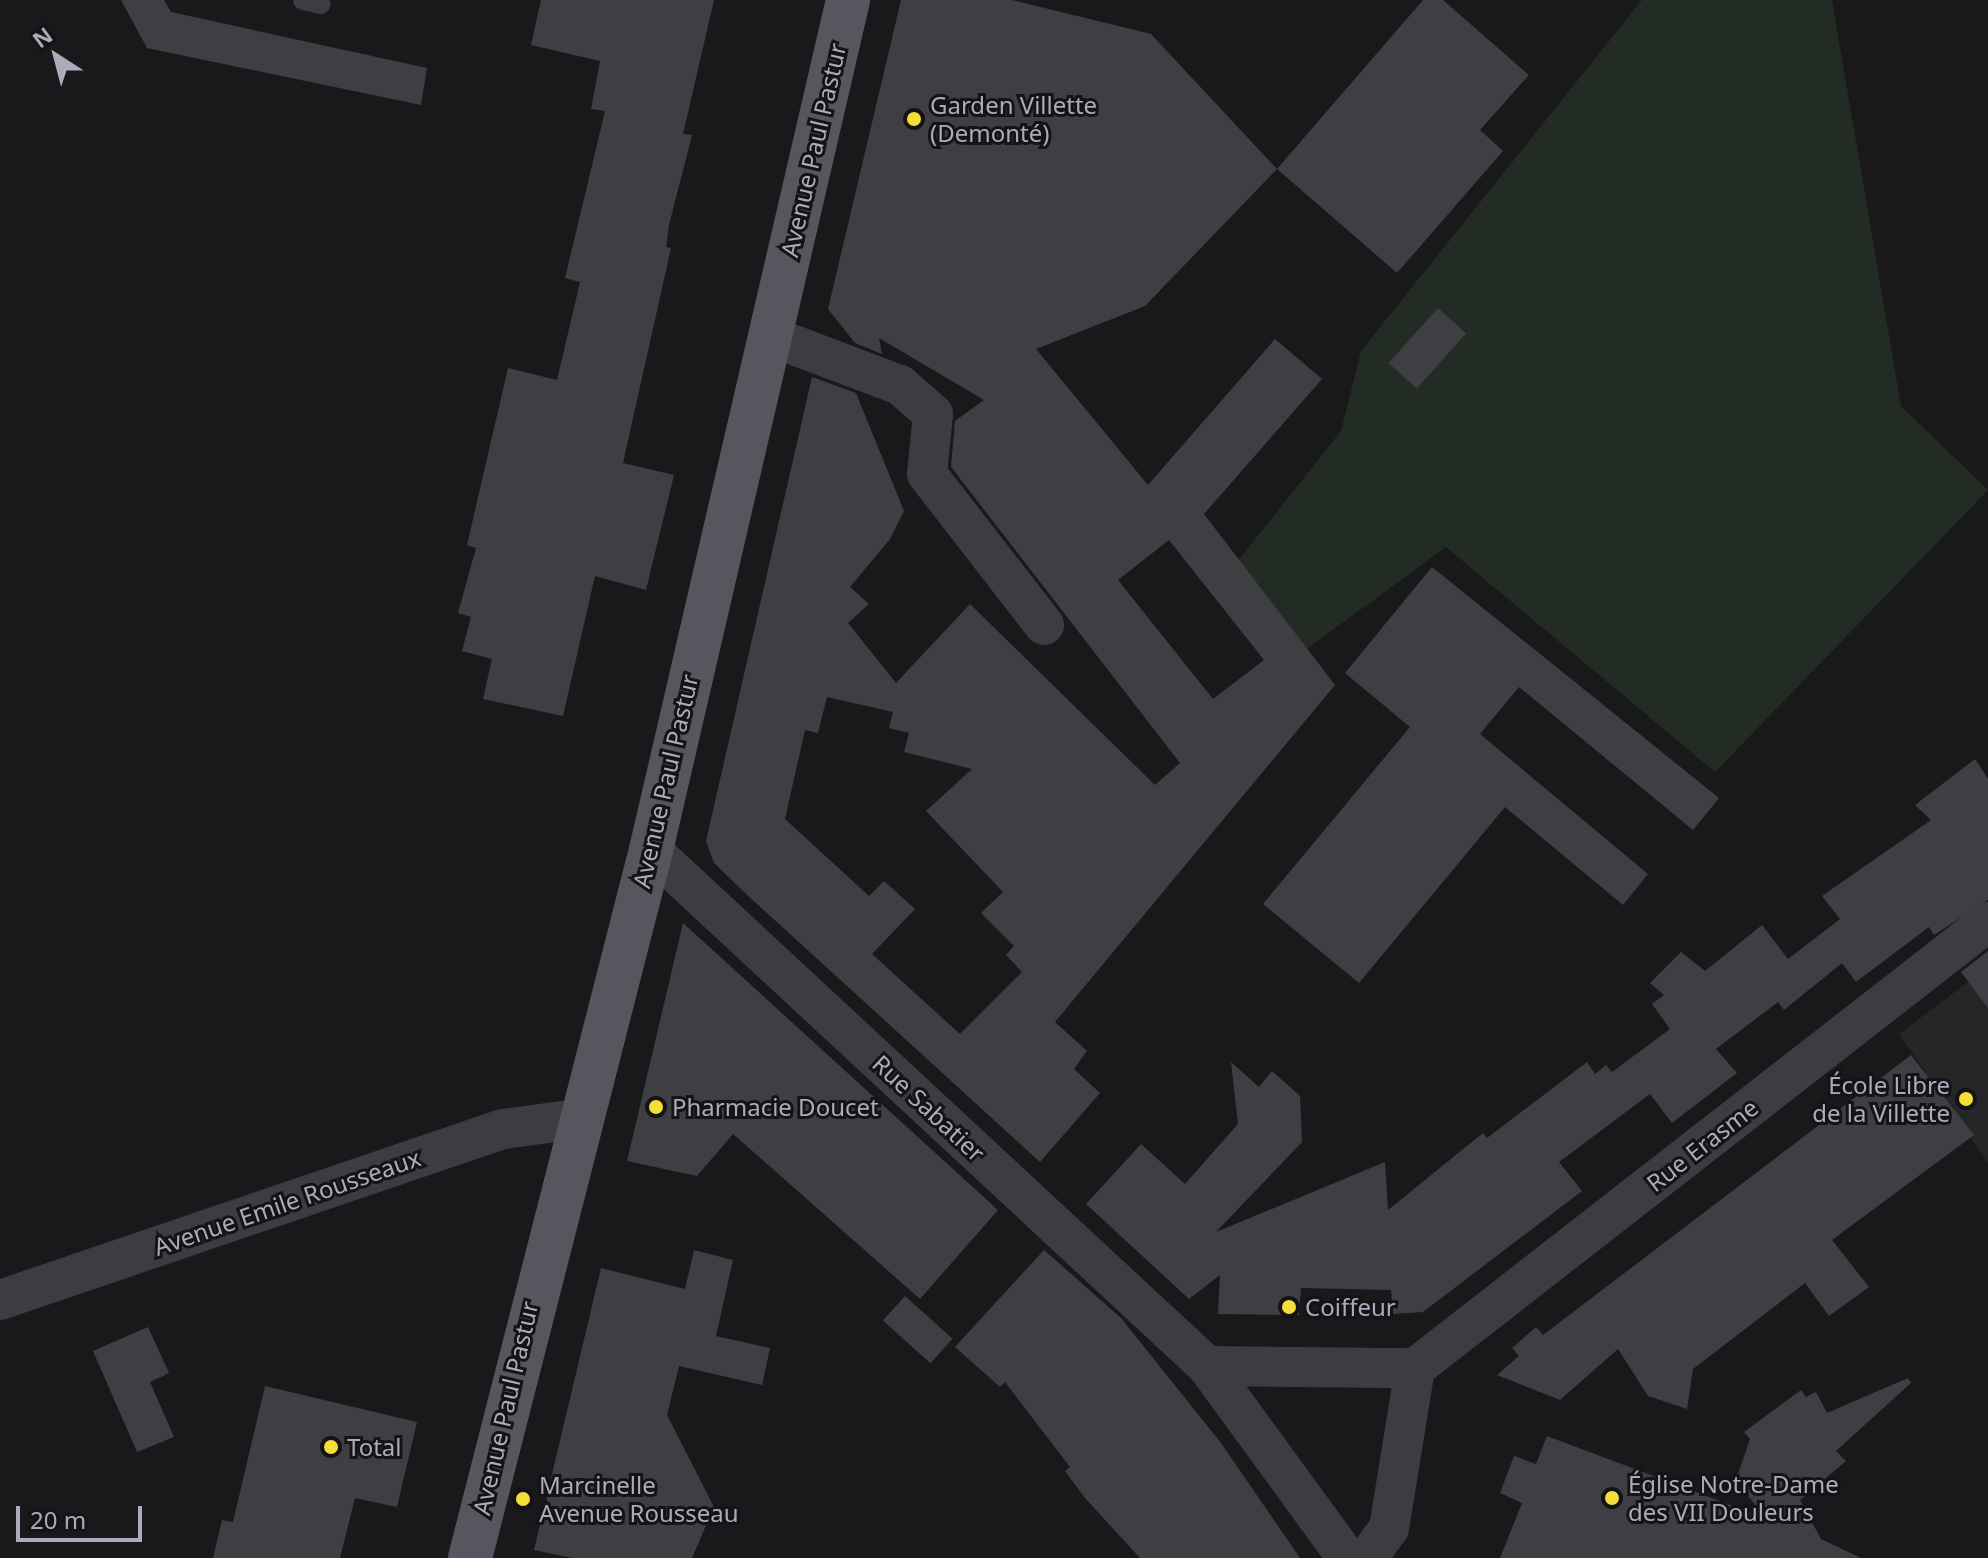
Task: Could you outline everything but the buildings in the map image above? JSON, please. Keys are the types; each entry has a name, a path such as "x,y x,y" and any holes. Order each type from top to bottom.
{"main road":[{"name":"Avenue Paul Pastur","path":"470,1558 578,1119 651,850 848,0"}],"street":[{"path":"770,336 900,385 933,414 927,474 1044,625"},
{"name":"Rue Sabatier","path":"651,850 1207,1366 1347,1558"},
{"name":"Rue Erasme","path":"1415,1368 1988,922"},
{"name":"Avenue Emile Rousseaux","path":"0,1300 503,1129 578,1119"},
{"path":"1207,1366 1415,1368 1389,1528 1367,1558"}],"shaded area":[{"path":"1642,0 1832,0 1901,406 1988,490 1715,772 1446,547 1304,651 1234,566 1341,431 1361,351"},
{"name":"École Libre de la Villette","path":"1988,967 1988,1163 1899,1034"}],"place":[{"name":"Garden Villette (Demonté)","path":"914,119"},
{"name":"École Libre de la Villette","path":"1966,1099"},
{"name":"Pharmacie Doucet","path":"656,1107"},
{"name":"Coiffeur","path":"1289,1307"},
{"name":"Total","path":"331,1447"},
{"name":"Église Notre-Dame des VII Douleurs","path":"1612,1498"},
{"name":"Marcinelle Avenue Rousseau","path":"523,1499"}]}
